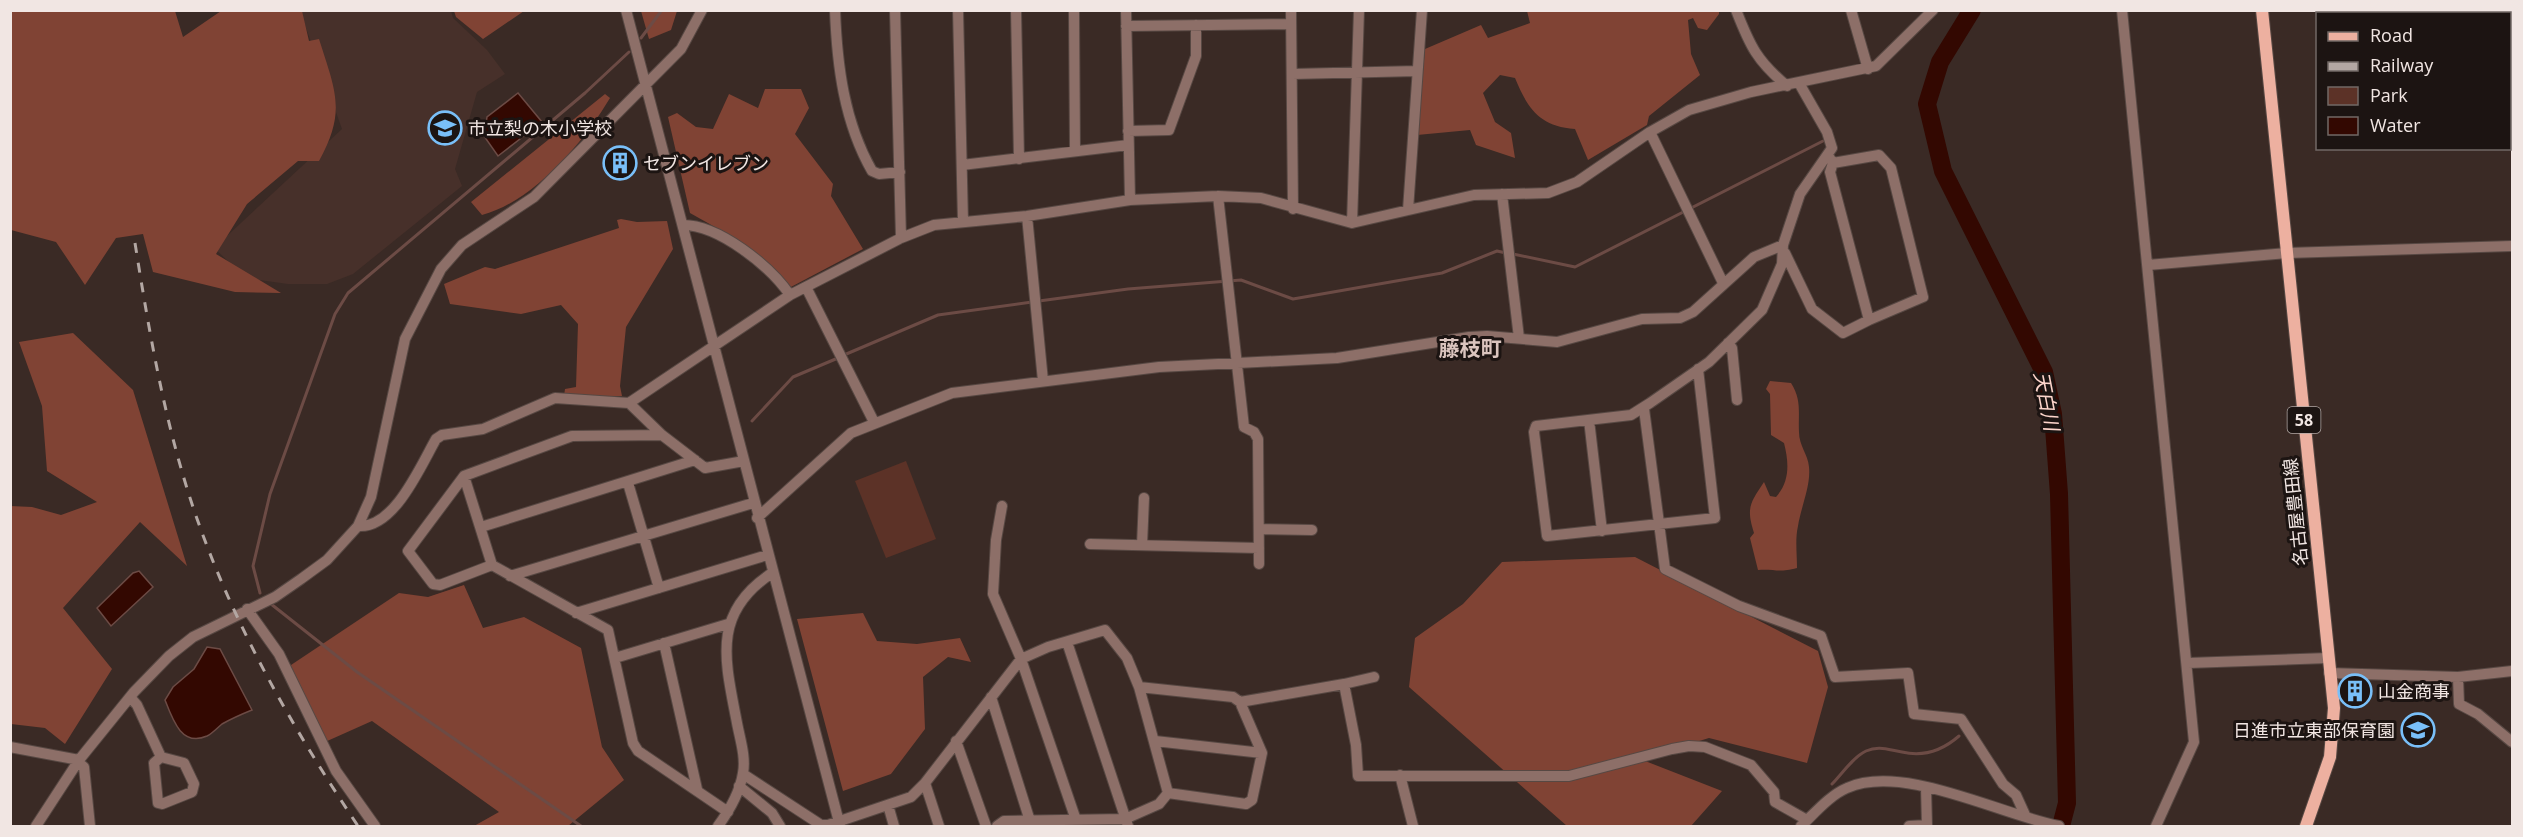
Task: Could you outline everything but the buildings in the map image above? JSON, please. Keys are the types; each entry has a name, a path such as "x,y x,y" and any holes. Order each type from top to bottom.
{"main road":[{"name":"名古屋豊田線","path":"2262,10 2334,732 2330,757 2306,826"}],"street":[{"path":"626,10 753,503 840,825"},
{"path":"36,826 79,761 130,697 183,644 247,609 275,597 327,560 358,526 371,497 405,339 441,269 462,245 534,197 681,49 702,10"},
{"path":"835,10 837,57 851,122 872,171 879,174 900,172"},
{"path":"896,10 901,238"},
{"path":"958,10 963,222"},
{"path":"1016,10 1019,159"},
{"path":"1074,10 1074,152"},
{"path":"1126,10 1130,200"},
{"path":"1291,10 1293,209"},
{"path":"1352,224 1359,10"},
{"path":"1408,210 1422,10"},
{"path":"1736,10 1755,53 1764,67 1787,86"},
{"path":"1851,10 1868,69"},
{"path":"358,526 369,527 384,519 405,494 436,439 442,435 483,429 555,398 629,403 790,295 923,227 1027,216 1130,200 1218,196 1261,198 1352,224 1474,195 1548,193 1577,182 1650,132 1689,110 1709,103 1868,69 1896,50 1933,10"},
{"path":"2122,10 2194,742 2156,826"},
{"path":"1126,26 1291,24"},
{"path":"1128,131 1169,130 1196,56 1196,25"},
{"path":"1292,74 1417,71"},
{"path":"1799,83 1831,141 1830,172 1869,320"},
{"path":"1650,132 1723,283"},
{"path":"962,165 1128,145"},
{"path":"1698,369 1715,518 1551,537 1546,533 1534,432 1536,426 1631,415 1644,409 1698,369 1728,343 1762,310 1800,195 1831,160 1879,155 1891,168 1923,297 1843,333 1812,309 1784,249"},
{"path":"1502,194 1519,338"},
{"path":"1218,196 1244,426 1254,432 1258,439 1259,564"},
{"path":"1027,216 1043,381"},
{"path":"683,225 695,225 750,255 778,278 790,295"},
{"path":"2148,265 2287,253 2512,246"},
{"path":"757,518 851,433 952,393 1159,367 1337,358 1469,337 1519,338 1557,342 1642,319 1680,318 1693,312 1754,257 1784,249"},
{"path":"806,287 874,422"},
{"path":"1728,343 1732,348 1737,400"},
{"path":"629,403 662,435 709,469 744,461"},
{"path":"1644,409 1665,569 1739,606 1821,636 1834,677 1908,674 1914,714 1961,719 2003,784 2016,795 2026,817"},
{"path":"1589,420 1602,531"},
{"path":"492,565 440,585 432,584 408,551 464,476 572,436 662,435"},
{"path":"481,527 628,483 695,460"},
{"path":"464,476 492,565 608,630 633,743 638,751 728,812"},
{"path":"628,483 659,588"},
{"path":"1142,545 1144,498"},
{"path":"510,576 643,534 753,503"},
{"path":"1002,506 996,540 993,594 1021,659 1076,820"},
{"path":"1259,529 1312,530"},
{"path":"1090,544 1259,548"},
{"path":"576,613 767,555"},
{"path":"718,826 728,812 743,774 742,745 727,652 728,624 742,597 772,573"},
{"path":"247,609 279,654 336,771 375,826"},
{"path":"615,657 728,624"},
{"path":"743,774 820,825 840,825 911,797 925,783 1021,659 1104,630 1108,632 1126,658 1139,687 1168,794"},
{"path":"1067,642 1126,823"},
{"path":"664,643 697,789"},
{"path":"2188,663 2328,658"},
{"path":"2329,673 2458,676 2512,671"},
{"path":"2458,676 2458,704 2478,714 2512,742"},
{"path":"1240,702 1374,677"},
{"path":"1344,684 1356,745 1358,776 1569,776 1672,749 1697,747 1751,765 1774,792 1774,801 1804,823 1847,788 1883,782 1926,787 2026,817 2044,825 2059,826"},
{"path":"1139,687 1233,697 1240,702 1262,753 1250,802 1168,794"},
{"path":"130,697 137,705 161,757"},
{"path":"991,697 1030,821"},
{"path":"957,741 986,826"},
{"path":"1155,741 1262,753"},
{"path":"10,747 79,761 84,767 90,826"},
{"path":"161,757 184,763 195,788 192,792 162,804 158,803 154,763 161,757"},
{"path":"1400,775 1410,826"},
{"path":"925,783 939,826"},
{"path":"739,786 772,813 780,826"},
{"path":"1909,826 1927,826 1926,787"},
{"path":"997,826 1004,821 1076,820 1126,823 1159,804 1168,794"},
{"path":"888,805 894,826"}],"shaded area":[{"path":"524,10 483,39 456,17 454,11"},
{"path":"641,10 677,11 671,30 649,39"},
{"path":"10,11 175,11 183,37 221,11 302,11 309,41 319,39 336,100 336,114 328,143 319,161 298,161 247,204 216,254 281,293 235,292 153,272 143,234 116,238 85,285 56,242 11,230"},
{"path":"300,11 451,11 453,18 487,50 505,74 477,92 455,169 462,186 353,274 327,284 288,284 246,278 214,248 342,129"},
{"path":"1527,11 1719,11 1719,14 1707,30 1698,28 1693,18 1688,20 1691,54 1700,75 1649,116 1647,125 1588,160 1575,129 1544,120 1530,107 1515,78 1500,75 1483,93 1495,122 1511,133 1515,158 1476,145 1470,130 1417,135 1425,49 1481,25 1488,38 1530,23"},
{"path":"765,89 801,89 809,108 795,134 833,184 831,196 863,249 789,288 780,275 758,254 690,213 668,117 677,113 696,127 713,129 729,94 758,108"},
{"path":"605,94 610,98 599,115 555,168 520,197 501,208 482,215 471,202"},
{"path":"617,220 637,222 667,221 673,249 626,327 620,386 622,396 564,396 565,389 576,387 578,324 561,305 521,314 450,304 444,284 485,267 495,269 619,228"},
{"path":"73,333 133,390 187,566 140,522 63,608 112,669 65,744 45,728 11,724 10,506 32,507 61,515 97,502 47,471 42,406 19,342"},
{"path":"1770,381 1791,383 1797,395 1799,437 1809,467 1807,489 1797,531 1797,568 1785,570 1758,570 1750,538 1754,533 1750,511 1755,495 1764,482 1770,496 1776,497 1784,485 1787,472 1784,443 1771,435 1770,394 1766,389"},
{"path":"1635,557 1818,651 1828,687 1807,763 1709,738 1640,759 1722,791 1691,826 1567,826 1409,687 1415,638 1463,604 1502,562"},
{"path":"464,585 483,628 524,617 581,648 602,747 624,780 568,826 474,826 499,812 372,721 325,742 288,667 399,593 428,597"},
{"path":"863,613 877,641 917,644 960,638 971,662 948,657 923,677 925,729 891,774 843,791 797,619"}],"green space":[{"path":"906,461 936,539 886,558 855,481"}],"water":[{"path":"518,93 542,122 498,156 484,136 487,117"},
{"path":"139,571 153,587 111,626 97,608 133,573"},
{"path":"207,647 220,649 252,710 222,724 207,736 191,738 175,724 165,700 173,687 194,669"}],"waterway":[{"path":"641,38 662,10"},
{"name":"天白川","path":"1972,10 1940,62 1927,104 1943,171 2044,372 2053,414 2059,494 2067,803 2061,826"},
{"path":"260,593 253,566 270,494 335,314 348,293 585,93 629,52"},
{"path":"1513,254 1575,267 1823,141"},
{"path":"1039,301 1128,289 1241,280 1293,299 1442,273 1497,251 1506,253"},
{"path":"844,355 938,315 1032,302"},
{"path":"752,421 793,377 838,358"},
{"path":"271,604 357,672 581,826"},
{"path":"1832,784 1852,761 1871,749 1925,753 1939,749 1959,736"}],"railway":[{"path":"135,243 165,407 182,472 207,547 264,671 309,750 358,826"}],"place":[{"name":"市立梨の木小学校","path":"445,128"},
{"name":"セブンイレブン","path":"620,163"},
{"name":"山金商事","path":"2355,691"},
{"name":"日進市立東部保育園","path":"2418,730"}],"district":[{"name":"藤枝町","path":"1470,348"}]}
